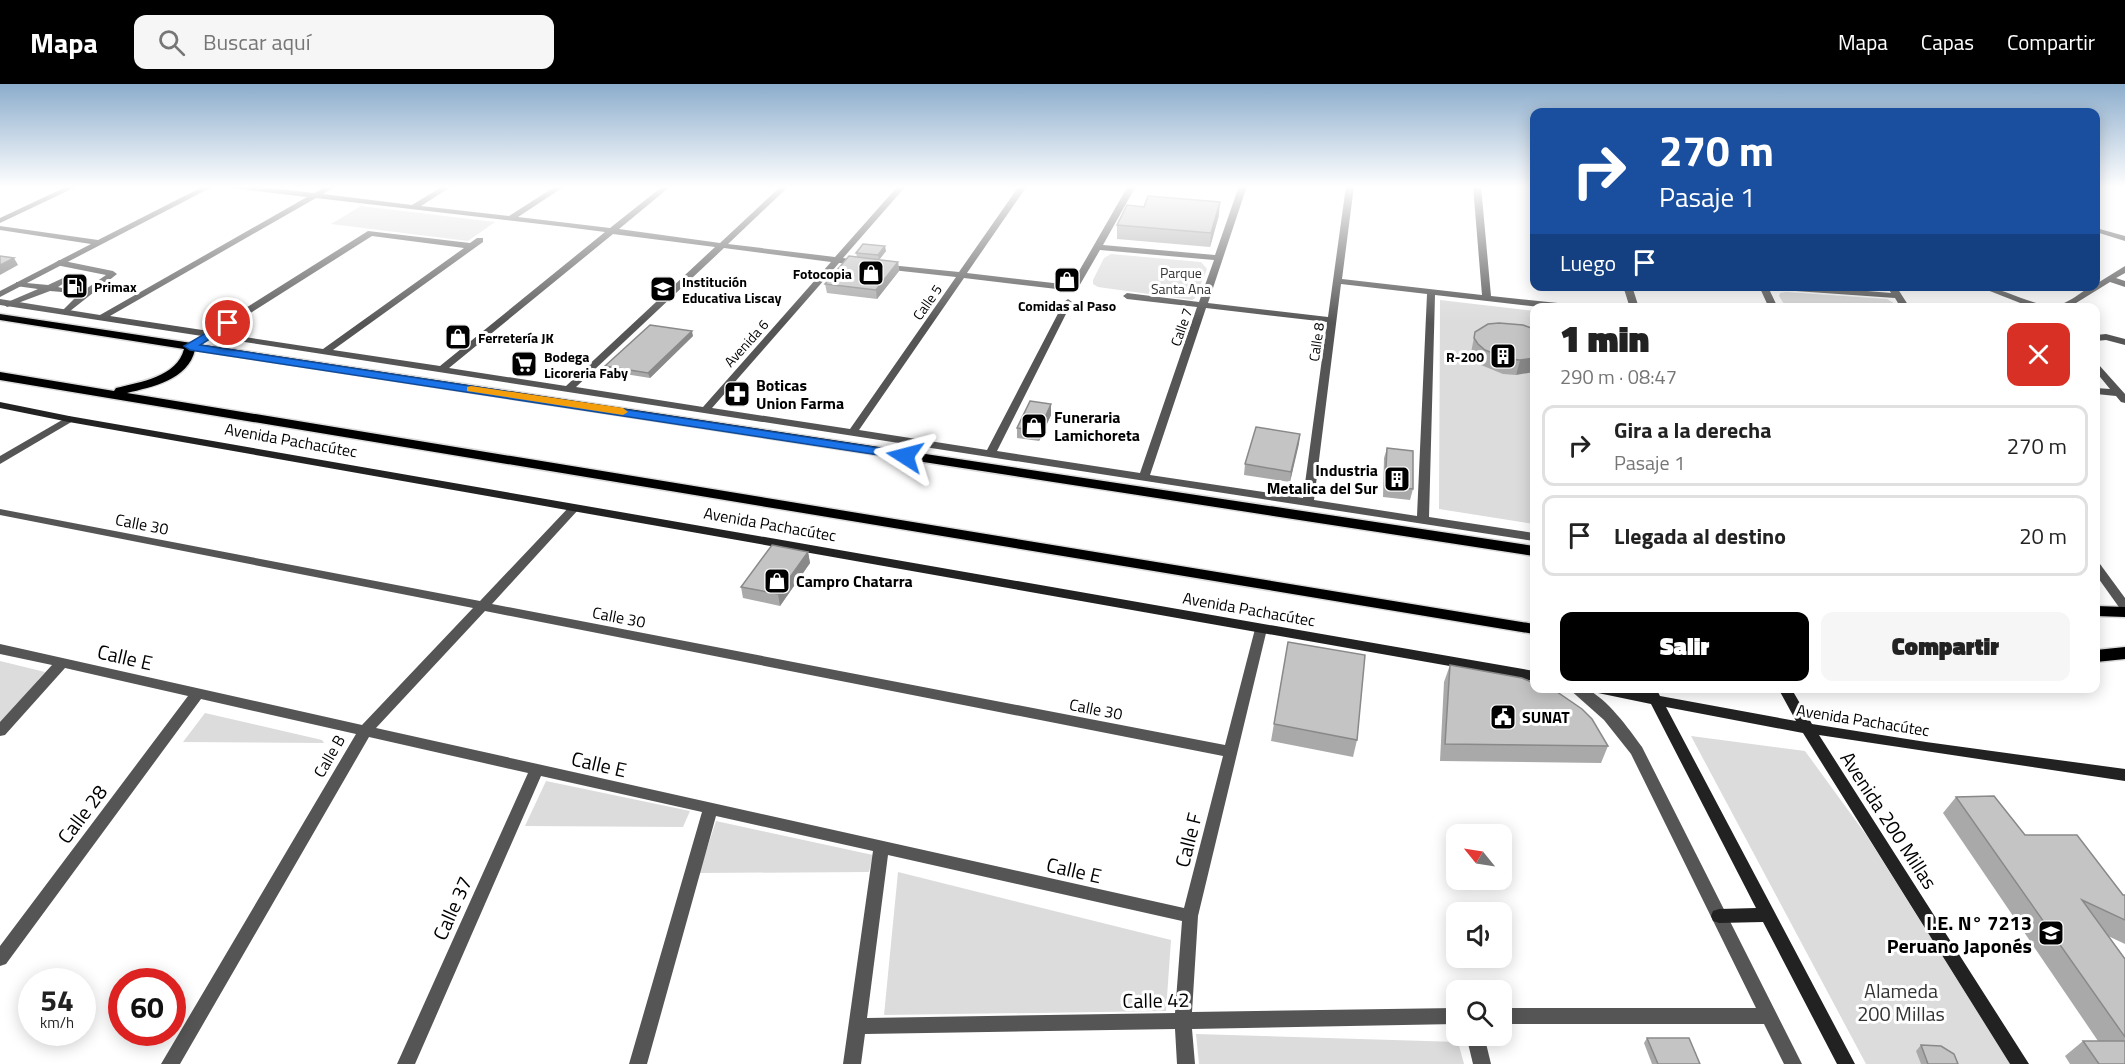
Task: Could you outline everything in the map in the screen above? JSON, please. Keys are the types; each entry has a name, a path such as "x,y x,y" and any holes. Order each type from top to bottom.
{"main road":[{"path":"4,319 1530,550"},
{"path":"111,393 162,378 180,367 190,356 190,346"},
{"name":"Avenida Pachacútec","path":"0,376 1530,628"},
{"path":"2100,611 2125,612"},
{"path":"2100,656 2125,653"}],"street":[{"path":"25,232 99,243"},
{"path":"0,294 121,232"},
{"path":"100,318 251,232"},
{"path":"441,370 609,232"},
{"path":"616,232 1074,288 1107,232"},
{"path":"568,389 736,232"},
{"name":"Avenida 6","path":"705,410 862,232"},
{"name":"Calle 5","path":"852,434 992,232"},
{"name":"Calle 7","path":"1144,477 1228,232"},
{"name":"Calle 8","path":"1308,501 1344,232"},
{"path":"1481,232 1487,297"},
{"path":"2102,232 2125,239"},
{"path":"190,346 371,233 471,246"},
{"path":"324,352 480,240"},
{"path":"1098,247 1219,258"},
{"path":"59,263 112,274 81,294 65,312"},
{"path":"2100,285 2125,269"},
{"path":"2109,279 2125,284"},
{"path":"1338,281 1537,303"},
{"path":"4,303 57,286 19,284"},
{"path":"1423,519 1431,291"},
{"path":"1832,291 1898,296"},
{"path":"1894,291 1903,303"},
{"path":"1995,291 2028,303"},
{"path":"2070,303 2090,291"},
{"path":"1127,296 1332,320"},
{"path":"4,303 1530,536"},
{"path":"990,454 1068,303"},
{"path":"2100,338 2125,342"},
{"path":"2100,371 2122,396"},
{"path":"2100,392 2122,396"},
{"name":"Avenida Pachacútec","path":"0,405 1530,675"},
{"path":"0,461 69,419"},
{"name":"Calle B","path":"170,1064 365,731 574,508"},
{"name":"Calle 30","path":"0,512 1232,752"},
{"path":"2100,573 2125,607"},
{"name":"Calle F","path":"1186,1064 1183,1020 1190,916 1261,629"},
{"name":"Calle E","path":"0,649 1190,916"},
{"path":"0,731 62,663"},
{"name":"Calle 28","path":"0,959 198,693"},
{"path":"1581,693 1620,727 1637,751 1793,1064"},
{"name":"Avenida Pachacútec","path":"1637,693 1808,729 1932,750 2125,775"},
{"name":"Avenida 200 Millas","path":"1787,693 2020,1064"},
{"path":"1652,695 1846,1064"},
{"name":"Calle 37","path":"406,1064 537,770"},
{"path":"638,1064 710,809"},
{"path":"852,1064 881,847"},
{"path":"1719,916 1768,915"},
{"name":"Calle 42","path":"857,1026 1446,1016"},
{"path":"1512,1016 1770,1017"},
{"path":"1478,1046 1482,1064"}],"green space":[{"path":"393,232 481,232 468,241"},
{"name":"Parque Santa Ana","path":"1111,254 1201,262 1207,269 1195,298 1192,300 1098,287 1093,284 1093,280 1104,258"},
{"path":"1780,293 1887,299 1894,303 1783,303 1779,296"},
{"path":"1440,300 1530,311 1530,523 1439,509"},
{"path":"0,661 45,672 0,724"},
{"path":"205,713 322,740 324,743 183,742"},
{"name":"Alameda 200 Millas","path":"1691,736 1805,751 1867,836 2010,1064 1866,1064"},
{"path":"546,781 690,811 683,827 525,826"},
{"path":"716,821 873,855 869,872 699,873"},
{"path":"898,872 1171,940 1166,1011 884,1015"},
{"path":"1196,1034 1446,1042 1446,1046 1459,1046 1464,1064 1199,1064"}],"building":[{"path":"863,244 885,246 878,255 856,253"},
{"path":"0,256 14,258 0,265"},
{"path":"849,256 898,262 876,290 825,284"},
{"path":"1488,324 1523,325 1530,328 1530,359 1508,359 1485,350 1474,338 1475,332"},
{"path":"650,325 692,331 648,373 605,366"},
{"path":"1030,401 1051,404 1039,431 1017,428"},
{"path":"1256,427 1300,434 1291,472 1245,464"},
{"name":"Industria Metalica del Sur","path":"1387,448 1413,451 1413,489 1385,486"},
{"path":"772,545 808,552 778,594 741,587"},
{"path":"1288,642 1365,655 1357,740 1274,724"},
{"name":"SUNAT","path":"1450,665 1522,678 1530,681 1530,693 1558,693 1592,719 1608,746 1445,744"},
{"path":"1994,796 2025,835 2077,835 2125,895 2125,920 2082,900 2125,959 2125,1037 1956,797"},
{"path":"1647,1038 1689,1038 1700,1064 1658,1064"},
{"path":"2083,1041 2125,1041 2125,1064 2099,1064"},
{"path":"1921,1045 1941,1046 1954,1054 1958,1064 1928,1064"}],"slow traffic":[{"path":"471,389 623,412"}],"place":[{"name":"Fotocopia","path":"871,273"},
{"name":"Comidas al Paso","path":"1067,280"},
{"name":"Primax","path":"75,286"},
{"name":"Institución Educativa Liscay","path":"663,289"},
{"name":"Ferretería JK","path":"458,337"},
{"name":"R-200","path":"1503,356"},
{"name":"Bodega Licoreria Faby","path":"524,364"},
{"name":"Boticas Union Farma","path":"737,394"},
{"name":"Funeraria Lamichoreta","path":"1034,426"},
{"name":"Industria Metalica del Sur","path":"1397,479"},
{"name":"Campro Chatarra","path":"777,581"},
{"name":"SUNAT","path":"1503,717"},
{"name":"I.E. N° 7213 Peruano Japonés","path":"2051,933"}],"route":[{"path":"228,323 190,346 905,456"}]}
